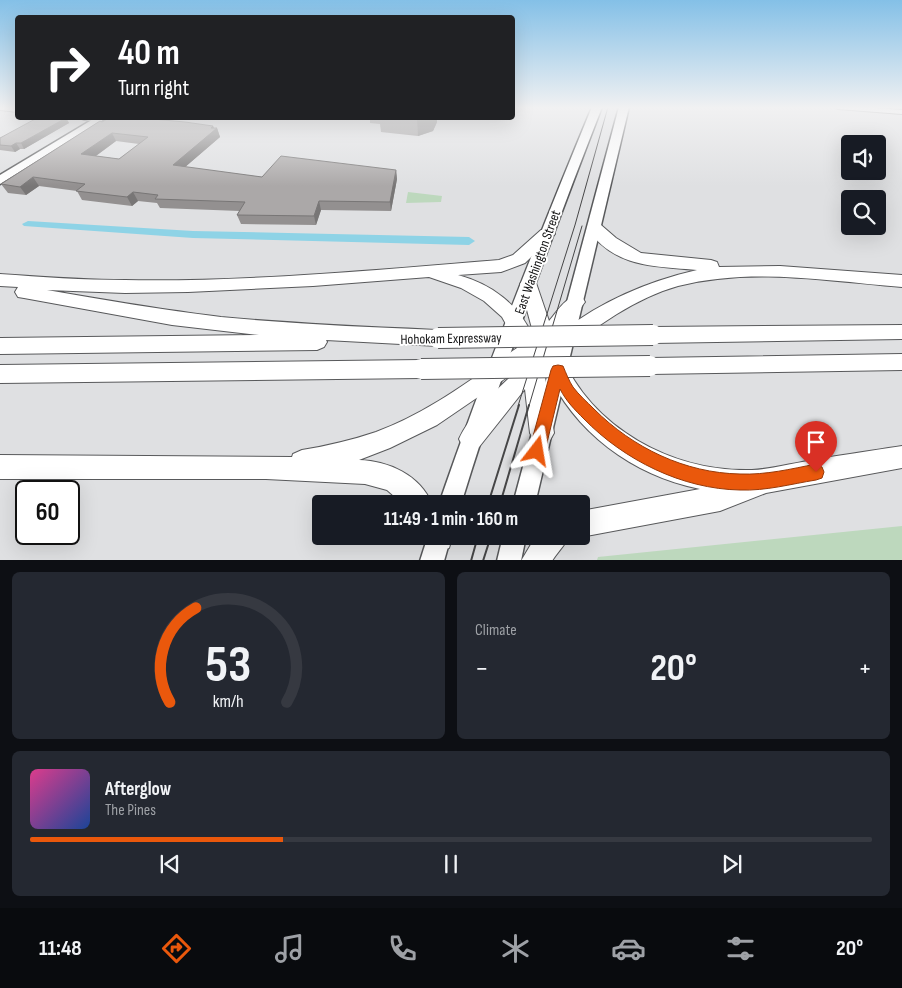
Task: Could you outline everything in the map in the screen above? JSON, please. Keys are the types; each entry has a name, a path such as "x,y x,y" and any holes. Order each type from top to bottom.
{"highway":[{"path":"595,228 620,251 643,260 756,272 902,281"},
{"path":"0,280 82,287 149,288 413,273 508,265 527,254 547,234"},
{"path":"266,467 320,459 382,441 428,420 471,394 495,375 555,350 616,306 665,283 710,274 756,272"},
{"path":"413,273 436,275 464,283 494,300 516,320 531,359 542,433"},
{"path":"529,284 555,350 568,390 589,415 618,440 647,458 676,470 707,479 740,482 782,478 902,457"},
{"path":"0,288 121,310 221,324 296,331 438,338"},
{"path":"555,350 576,302"},
{"name":"Hohokam Expressway","path":"0,346 292,343 438,338 902,332"},
{"path":"471,439 531,359"},
{"path":"0,374 902,362"},
{"path":"0,467 266,467 375,473 394,480 412,495"},
{"path":"590,522 720,498 782,478"},
{"path":"535,560 546,545"}],"main road":[{"path":"0,180 75,133"},
{"name":"East Washington Street","path":"453,495 471,439 587,133"},
{"path":"576,302 618,133"},
{"path":"526,495 542,433 555,350"},
{"path":"509,560 513,545"}],"green space":[{"path":"408,192 442,196 441,202 406,203"},
{"path":"902,526 902,560 597,560 598,557"}],"building":[{"path":"9,133 39,133 11,146 0,145 0,138"},
{"path":"81,133 112,133 81,154 119,159 148,137 113,133 211,133 173,165 262,177 281,156 396,170 390,202 319,201 314,216 237,215 245,202 155,199 158,195 133,192 127,197 76,191 85,184 33,177 20,187 1,184"}],"waterway":[{"path":"28,224 193,235 469,241"}],"tram line":[{"path":"518,406 575,225 601,133"},
{"path":"529,406 582,226"},
{"path":"491,495 519,405"},
{"path":"503,495 529,405"},
{"path":"471,560 475,545"},
{"path":"483,560 488,545"}],"route":[{"path":"537,451 558,370 562,380 576,401 606,431 632,450 663,465 707,479 740,482 754,482 816,472"}]}
